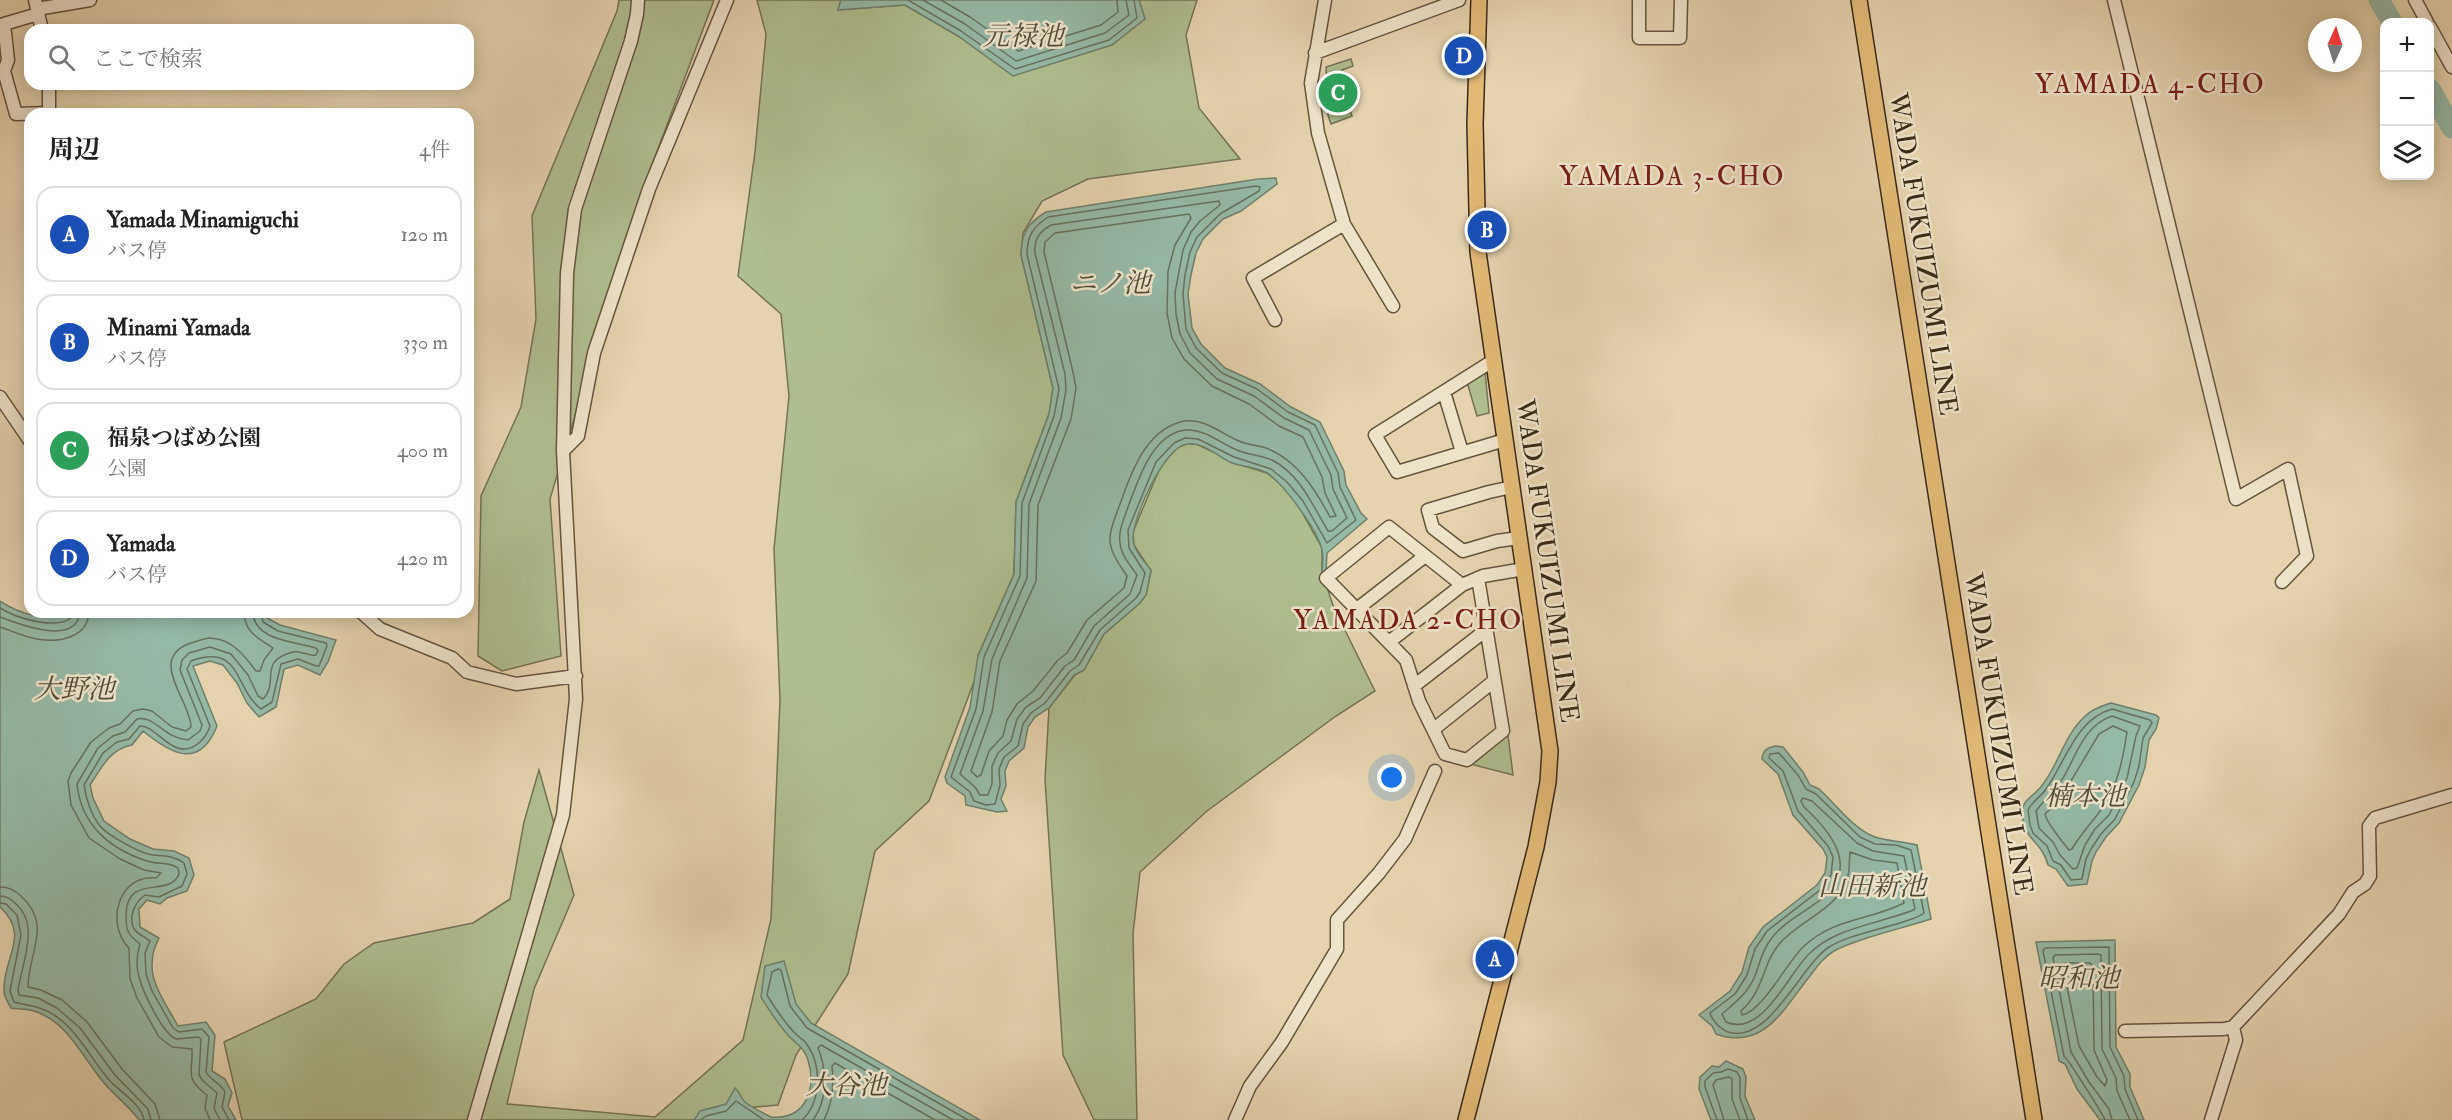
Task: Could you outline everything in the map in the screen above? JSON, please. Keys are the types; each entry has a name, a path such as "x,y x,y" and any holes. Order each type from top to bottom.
{"main road":[{"name":"WADA FUKUIZUMI LINE","path":"1466,1120 1536,847 1548,782 1550,751 1478,242 1475,124 1479,0"},
{"name":"WADA FUKUIZUMI LINE","path":"1859,0 2034,1120"}],"street":[{"path":"24,114 16,114 4,71 8,60 4,24 37,8 90,0"},
{"path":"474,1120 563,815 573,745 576,676 563,451 567,273 575,209 631,41 638,14 638,0"},
{"path":"563,451 578,436 594,353 649,189 727,0"},
{"path":"1325,0 1311,83 1318,133 1344,224 1393,306"},
{"path":"1639,0 1639,38 1680,38 1681,0"},
{"path":"2114,0 2236,499 2288,469 2307,556 2282,582"},
{"path":"2415,0 2425,18"},
{"path":"1315,53 1451,1"},
{"path":"37,8 41,24"},
{"path":"2434,34 2452,67"},
{"path":"49,90 49,108"},
{"path":"1275,321 1253,278 1344,224"},
{"path":"1494,360 1375,435 1397,472 1505,440"},
{"path":"1444,392 1462,452"},
{"path":"0,397 24,432"},
{"path":"1512,488 1489,492 1428,510 1433,528 1463,551 1497,541 1520,538"},
{"path":"1462,585 1389,527 1326,578 1407,660 1419,701 1445,754 1467,760 1503,730 1478,578"},
{"path":"1357,609 1425,556"},
{"path":"1389,642 1462,585 1478,578 1524,570"},
{"path":"368,618 380,629 452,658 467,672 516,684 576,676"},
{"path":"1414,686 1486,630"},
{"path":"1434,729 1494,681"},
{"path":"1235,1120 1250,1086 1282,1042 1337,949 1337,920 1379,873 1405,838 1435,771"},
{"path":"2125,1031 2233,1027 2339,914 2353,892 2365,884 2370,876 2369,826 2375,818 2452,795"},
{"path":"2211,1120 2236,1040 2233,1027"}],"green space":[{"path":"619,0 714,0 644,186 550,499 561,656 502,671 478,656 481,496 521,407 536,319 532,216 617,11"},
{"path":"757,0 841,0 838,10 905,5 958,36 1145,19 1139,0 1197,0 1186,35 1199,108 1240,159 1088,179 1042,201 1023,233 1021,255 1053,388 1049,414 1016,502 1014,574 978,656 977,674 929,801 875,851 848,974 796,1055 778,1105 701,1112 697,1120 242,1120 224,1042 316,999 344,964 374,943 473,923 510,899 524,822 539,770 574,895 534,989 507,1104 655,1117 743,1040 771,919 780,700 774,549 789,396 781,314 738,276 755,152 766,34"},
{"path":"1351,59 1353,66 1342,70 1353,105 1349,107 1352,116 1331,124 1328,115 1326,67"},
{"path":"1485,371 1489,413 1477,416 1467,382"},
{"path":"1196,444 1244,466 1267,473 1283,486 1298,505 1322,548 1322,573 1334,608 1375,691 1336,716 1207,811 1140,872 1133,934 1137,1120 1094,1120 1063,1055 1045,779 1049,708 1075,675 1084,670 1104,634 1146,595 1151,571 1134,545 1133,532 1161,465 1178,447"},
{"path":"1508,735 1513,775 1470,764"}],"water":[{"name":"元禄池","path":"841,0 1139,0 1145,19 1112,45 1013,76 958,36 905,5 838,10"},
{"name":"ニノ池","path":"1276,178 1277,184 1241,211 1223,219 1203,239 1196,253 1188,294 1192,328 1201,344 1225,368 1260,384 1291,407 1320,422 1344,471 1346,485 1361,513 1367,519 1327,553 1326,572 1322,573 1323,553 1314,532 1291,497 1274,479 1259,469 1232,463 1199,445 1187,444 1178,448 1169,457 1151,485 1134,529 1135,547 1151,570 1146,595 1104,634 1084,670 1074,675 1049,708 1035,717 1028,727 1024,748 1009,761 1005,771 1006,786 1001,799 1007,811 997,812 966,805 965,796 947,783 945,777 970,707 978,656 1014,574 1016,502 1049,414 1053,388 1021,255 1024,235 1034,220 1046,212"},
{"name":"大野池","path":"0,601 24,613 24,618 267,618 280,625 336,640 328,662 320,675 298,665 284,669 276,707 259,717 247,703 237,683 223,665 210,661 193,666 217,726 210,740 202,749 183,754 163,746 143,731 132,745 112,755 90,785 93,798 104,821 130,839 153,849 174,851 189,858 194,875 187,891 167,898 160,904 147,900 139,909 140,927 159,938 152,962 155,984 178,1026 206,1022 215,1035 212,1071 225,1079 232,1093 228,1106 236,1120 139,1120 104,1083 74,1041 56,1023 34,1011 11,1008 4,991 7,967 15,937 14,927 0,907"},
{"name":"楠本池","path":"2111,703 2156,715 2159,718 2156,729 2149,740 2145,767 2139,785 2119,823 2096,852 2087,884 2068,886 2056,869 2048,865 2042,851 2026,830 2022,810 2025,802 2040,788 2052,771 2076,726 2092,711"},
{"name":"山田新池","path":"1775,746 1783,747 1803,772 1810,785 1819,789 1867,834 1917,845 1931,919 1869,937 1834,951 1825,958 1788,1005 1768,1026 1746,1037 1732,1038 1716,1034 1712,1026 1699,1015 1730,991 1742,972 1749,947 1763,927 1817,885 1825,873 1827,857 1823,849 1793,815 1778,774 1762,759 1766,750"},
{"name":"昭和池","path":"2115,940 2116,1047 2130,1074 2130,1087 2144,1120 2100,1120 2077,1089 2065,1064 2059,1061 2036,942"},
{"name":"大谷池","path":"784,961 796,1004 811,1023 980,1120 694,1120 700,1111 726,1104 735,1088 746,1103 771,1117 794,1113 806,1099 811,1080 807,1057 781,1027 761,997 765,966"},
{"path":"1726,1061 1743,1069 1746,1077 1745,1096 1755,1120 1711,1120 1699,1089 1700,1077 1712,1066 1719,1067"}],"waterway":[{"path":"2379,0 2390,18"},
{"path":"2434,96 2452,128"}],"place":[{"name":"Yamada","path":"1464,56"},
{"name":"福泉つばめ公園","path":"1338,93"},
{"name":"Minami Yamada","path":"1487,230"},
{"name":"Yamada Minamiguchi","path":"1495,959"}],"district":[{"name":"YAMADA 4-CHO","path":"2150,84"},
{"name":"YAMADA 3-CHO","path":"1672,176"},
{"name":"YAMADA 2-CHO","path":"1408,620"}]}
